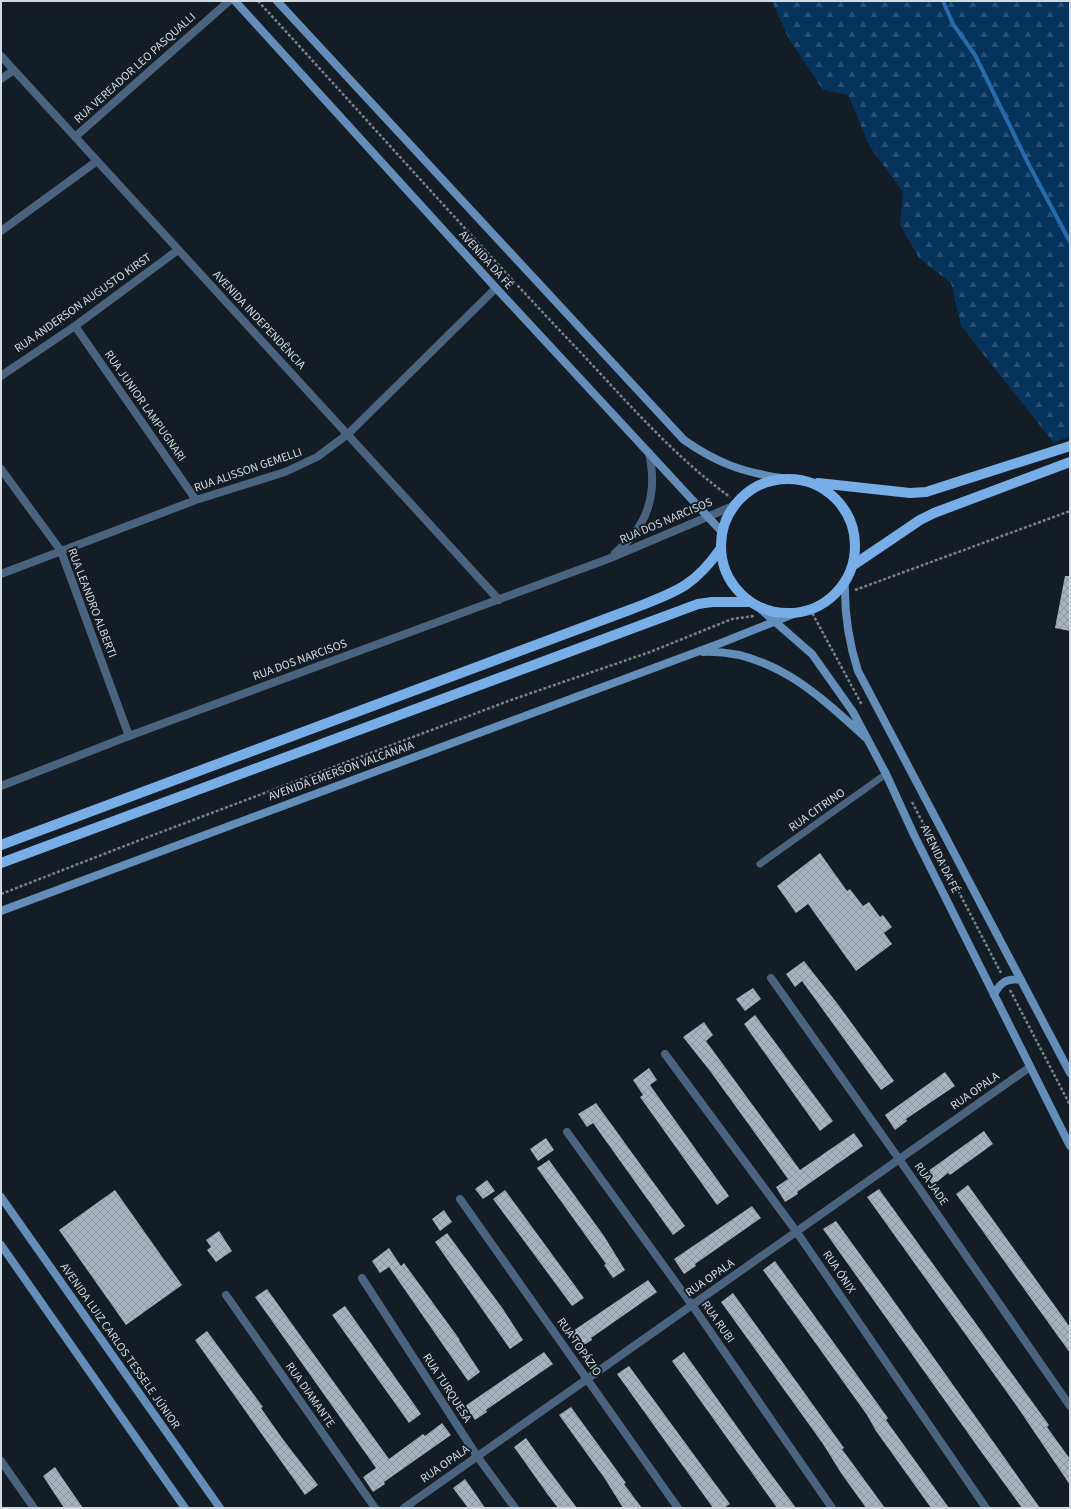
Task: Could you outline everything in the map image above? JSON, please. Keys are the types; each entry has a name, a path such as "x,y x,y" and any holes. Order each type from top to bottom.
{"main road":[{"name":"AVENIDA DA FÉ","path":"235,1 496,288 722,532"},
{"name":"AVENIDA DA FÉ","path":"277,1 684,440 705,455 727,466 749,473 781,478"},
{"path":"752,604 729,579 722,561 722,532 724,523 735,504 746,492 762,483 781,478 797,478 812,482 910,493 926,492 1070,446"},
{"path":"852,566 920,520 934,513 1070,462"},
{"path":"689,654 810,609 832,596 845,580 852,566 855,550 854,534 849,517 839,502 826,490 812,482"},
{"path":"1,845 632,610 678,590 697,578 721,548"},
{"name":"AVENIDA DA FÉ","path":"845,580 846,625 849,644 858,671 1070,1073"},
{"path":"1,862 698,604 712,602 752,604 776,612 796,613"},
{"name":"AVENIDA DA FÉ","path":"752,604 812,654 853,712 870,742 914,835 1070,1146"},
{"path":"689,654 702,652 726,652 747,656 767,663 815,693 870,742"},
{"name":"AVENIDA EMERSON VALCANAIA","path":"1,911 689,654"},
{"path":"994,994 998,987 1005,981 1010,979 1020,980"},
{"path":"1060,1127 1070,1128"},
{"name":"AVENIDA LUIZ CARLOS TESSELE JÚNIOR","path":"1,1197 220,1508"},
{"path":"1,1245 186,1508"}],"street":[{"name":"RUA VEREADOR LEO PASQUALLI","path":"75,137 229,1"},
{"name":"AVENIDA INDEPENDÊNCIA","path":"1,56 499,600"},
{"path":"1,79 14,70"},
{"path":"1,231 97,161"},
{"name":"RUA ANDERSON AUGUSTO KIRST","path":"1,376 75,326 178,250"},
{"name":"RUA ALISSON GEMELLI","path":"1,574 196,500 294,468 317,457 348,434 496,288"},
{"name":"RUA JUNIOR LAMPUGNARI","path":"75,326 196,500"},
{"name":"RUA DOS NARCISOS","path":"608,559 630,539 646,513 652,497 654,483 649,452"},
{"name":"RUA LEANDRO ALBERTI","path":"1,469 61,551 129,736"},
{"name":"RUA DOS NARCISOS","path":"1,786 129,736 608,559 735,504"},
{"name":"RUA JADE","path":"771,978 899,1159 1070,1406"},
{"name":"RUA ÓNIX","path":"665,1054 796,1231 986,1508"},
{"name":"RUA OPALA","path":"404,1508 1030,1067"},
{"name":"RUA RUBI","path":"567,1132 692,1305 832,1508"},
{"name":"RUA TOPÁZIO","path":"460,1199 678,1508"},
{"name":"RUA TURQUESA","path":"362,1278 477,1456 515,1508"},
{"name":"RUA DIAMANTE","path":"226,1295 375,1508"},
{"path":"1,1461 34,1508"}],"lane":[{"name":"RUA CITRINO","path":"760,864 886,774"}],"path":[{"path":"258,1 523,292 653,428 697,471 735,504"},
{"path":"845,592 868,586 915,567 1070,511"},
{"path":"810,609 865,710"},
{"path":"1,894 511,700 650,652 732,619 766,615"},
{"path":"908,795 1070,1105"}],"green space":[{"path":"772,1 1070,1 1070,436 1054,443 961,326 951,283 919,258 900,225 903,192 870,147 848,95 823,90 789,39"}],"building":[{"path":"1065,576 1070,576 1070,631 1055,628"},
{"path":"820,853 847,891 850,889 863,906 869,902 880,917 883,915 892,927 884,933 892,944 856,971 808,904 796,913 777,886"},
{"path":"804,961 894,1081 881,1090 802,981 795,987 786,974"},
{"path":"753,988 761,999 745,1011 736,999"},
{"path":"755,1015 833,1121 820,1131 744,1024"},
{"path":"704,1022 713,1035 706,1041 800,1170 854,1133 863,1146 785,1202 776,1187 788,1179 710,1071 683,1037"},
{"path":"649,1068 657,1080 650,1085 729,1196 717,1205 640,1097 643,1095 633,1080"},
{"path":"945,1072 955,1086 906,1119 907,1121 895,1130 885,1115"},
{"path":"596,1103 685,1226 673,1235 593,1123 587,1127 578,1114"},
{"path":"984,1131 993,1144 950,1175 948,1173 933,1185 924,1174"},
{"path":"546,1138 554,1150 538,1161 530,1149"},
{"path":"549,1160 604,1236 625,1270 613,1278 604,1265 606,1264 537,1168"},
{"path":"487,1180 495,1191 483,1199 475,1189"},
{"path":"968,1185 1070,1327 1070,1353 956,1194"},
{"path":"879,1189 1049,1425 1047,1427 1070,1459 1070,1485 1016,1405 867,1197"},
{"path":"115,1190 182,1285 126,1325 59,1230"},
{"path":"505,1190 584,1298 572,1306 493,1199"},
{"path":"752,1206 761,1218 695,1264 696,1266 684,1274 674,1259"},
{"path":"444,1210 452,1222 440,1231 432,1219"},
{"path":"836,1221 1040,1508 1022,1508 982,1453 823,1229"},
{"path":"219,1231 232,1251 216,1262 207,1250 211,1247 206,1240"},
{"path":"447,1233 503,1309 523,1340 510,1349 435,1242"},
{"path":"389,1248 401,1266 404,1263 460,1340 480,1372 468,1381 389,1267 380,1273 372,1261"},
{"path":"775,1261 888,1418 886,1420 949,1508 931,1508 876,1431 867,1415 763,1270"},
{"path":"648,1280 657,1292 579,1348 570,1333"},
{"path":"267,1289 389,1459 423,1434 425,1436 442,1423 451,1435 384,1482 385,1484 373,1492 363,1477 376,1468 255,1297"},
{"path":"733,1293 885,1508 866,1508 841,1473 823,1444 721,1302"},
{"path":"345,1306 421,1414 409,1423 332,1315"},
{"path":"207,1331 263,1407 261,1408 282,1438 318,1485 305,1495 195,1340"},
{"path":"544,1352 553,1364 486,1410 487,1412 475,1420 465,1406"},
{"path":"684,1352 796,1508 777,1508 672,1361"},
{"path":"629,1366 730,1504 724,1508 713,1508 617,1374"},
{"path":"571,1407 626,1483 624,1484 642,1508 623,1508 605,1479 559,1415"},
{"path":"526,1438 577,1508 558,1508 548,1495 514,1447"},
{"path":"55,1467 83,1508 64,1508 43,1476"},
{"path":"465,1479 485,1508 468,1508 453,1488"}],"waterway":[{"path":"943,1 953,24 975,55 1028,163 1070,242"}]}
